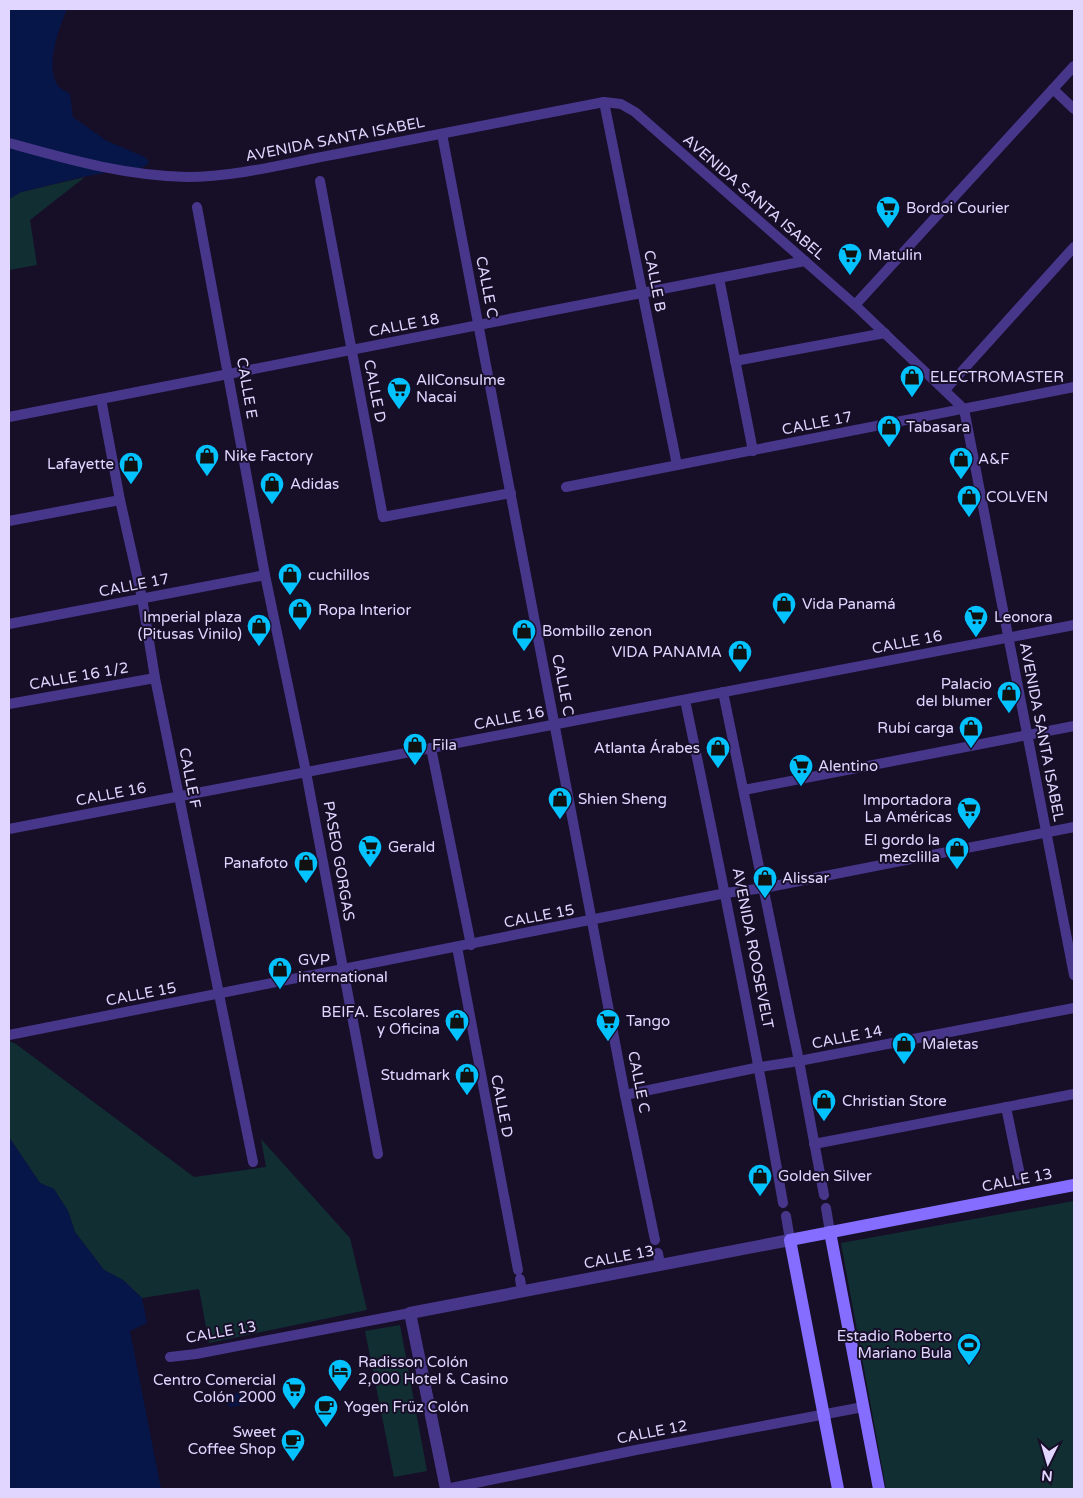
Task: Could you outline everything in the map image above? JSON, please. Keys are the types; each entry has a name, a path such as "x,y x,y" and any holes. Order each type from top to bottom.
{"main road":[{"name":"CALLE 13","path":"790,1240 1074,1185"},
{"path":"830,1232 879,1489"},
{"path":"790,1240 838,1489"}],"street":[{"path":"854,305 1074,66"},
{"path":"1053,89 1074,109"},
{"name":"AVENIDA SANTA ISABEL","path":"9,143 93,166 133,173 176,176 229,174 604,102 621,104 635,112 886,333 964,409 1074,975"},
{"name":"CALLE B","path":"604,102 677,465"},
{"name":"CALLE C","path":"442,134 592,921 655,1240"},
{"name":"CALLE D","path":"320,181 383,517 511,493"},
{"name":"CALLE E","path":"198,207 265,575"},
{"path":"945,390 1074,247"},
{"name":"CALLE 18","path":"9,417 805,261"},
{"path":"719,278 753,450"},
{"path":"735,361 886,333"},
{"name":"CALLE 17","path":"566,487 1074,387"},
{"name":"CALLE F","path":"101,399 120,500 142,598 155,678 252,1162"},
{"path":"9,522 120,500"},
{"name":"CALLE 17","path":"9,624 265,575"},
{"name":"PASEO GORGAS","path":"265,575 306,772 378,1154"},
{"name":"CALLE 16","path":"9,829 1074,625"},
{"name":"CALLE 16 1/2","path":"9,704 155,678"},
{"name":"AVENIDA ROOSEVELT","path":"723,692 799,1061 824,1195"},
{"name":"AVENIDA ROOSEVELT","path":"685,700 726,893 760,1067 783,1203"},
{"path":"744,790 1074,726"},
{"path":"431,748 471,945"},
{"name":"CALLE 15","path":"9,1036 726,893 764,888 1074,827"},
{"name":"CALLE D","path":"458,947 520,1280"},
{"name":"CALLE 14","path":"626,1094 1074,1008"},
{"path":"814,1144 1074,1094"},
{"path":"1006,1107 1020,1175"},
{"path":"826,1208 830,1232"},
{"path":"786,1216 790,1240"},
{"name":"CALLE 13","path":"170,1357 206,1352 410,1313 520,1280 790,1240"},
{"path":"410,1313 446,1489"},
{"name":"CALLE 12","path":"446,1489 636,1450 863,1407"}],"green space":[{"path":"85,177 30,220 37,265 9,270 9,199 21,192"},
{"path":"9,1041 16,1044 194,1177 266,1167 261,1139 350,1238 367,1310 209,1343 199,1289 142,1298 123,1280 104,1270 75,1232 68,1211 54,1189 40,1183 9,1137"},
{"name":"Estadio Roberto Mariano Bula","path":"1074,1201 1074,1489 886,1489 841,1243"},
{"path":"400,1325 427,1471 394,1477 365,1331"}],"shaded area":[{"path":"9,9 67,9 54,49 53,71 55,80 60,88 70,94 73,117 107,141 145,157 149,162 147,165 138,169 72,179 21,192 9,199"},
{"path":"9,1137 40,1183 54,1189 68,1211 75,1232 104,1270 123,1280 142,1298 147,1323 130,1331 161,1489 9,1489"},
{"path":"250,1391 252,1403 229,1407 227,1395"}],"place":[{"name":"Bordoi Courier","path":"888,229"},
{"name":"Matulin","path":"850,276"},
{"name":"ELECTROMASTER","path":"912,398"},
{"name":"AllConsulme Nacai","path":"399,410"},
{"name":"Tabasara","path":"889,448"},
{"name":"Nike Factory","path":"207,477"},
{"name":"A&F","path":"961,480"},
{"name":"Lafayette","path":"131,485"},
{"name":"Adidas","path":"272,505"},
{"name":"COLVEN","path":"969,518"},
{"name":"cuchillos","path":"290,596"},
{"name":"Vida Panamá","path":"784,625"},
{"name":"Ropa Interior","path":"300,631"},
{"name":"Leonora","path":"976,638"},
{"name":"Imperial plaza (Pitusas Vinilo)","path":"259,647"},
{"name":"Bombillo zenon","path":"524,652"},
{"name":"VIDA PANAMA","path":"740,673"},
{"name":"Palacio del blumer","path":"1009,714"},
{"name":"Rubí carga","path":"971,749"},
{"name":"Fila","path":"415,766"},
{"name":"Atlanta Árabes","path":"718,769"},
{"name":"Alentino","path":"801,787"},
{"name":"Shien Sheng","path":"560,820"},
{"name":"Importadora La Américas","path":"969,830"},
{"name":"Gerald","path":"370,868"},
{"name":"El gordo la mezclilla","path":"957,870"},
{"name":"Panafoto","path":"306,884"},
{"name":"Alissar","path":"765,899"},
{"name":"GVP international","path":"280,990"},
{"name":"BEIFA. Escolares y Oficina","path":"457,1042"},
{"name":"Tango","path":"608,1042"},
{"name":"Maletas","path":"904,1065"},
{"name":"Studmark","path":"467,1096"},
{"name":"Christian Store","path":"824,1122"},
{"name":"Golden Silver","path":"760,1197"},
{"name":"Estadio Roberto Mariano Bula","path":"969,1366"},
{"name":"Radisson Colón 2,000 Hotel & Casino","path":"340,1392"},
{"name":"Centro Comercial Colón 2000","path":"294,1410"},
{"name":"Yogen Früz Colón","path":"326,1428"},
{"name":"Sweet Coffee Shop","path":"293,1462"}]}
